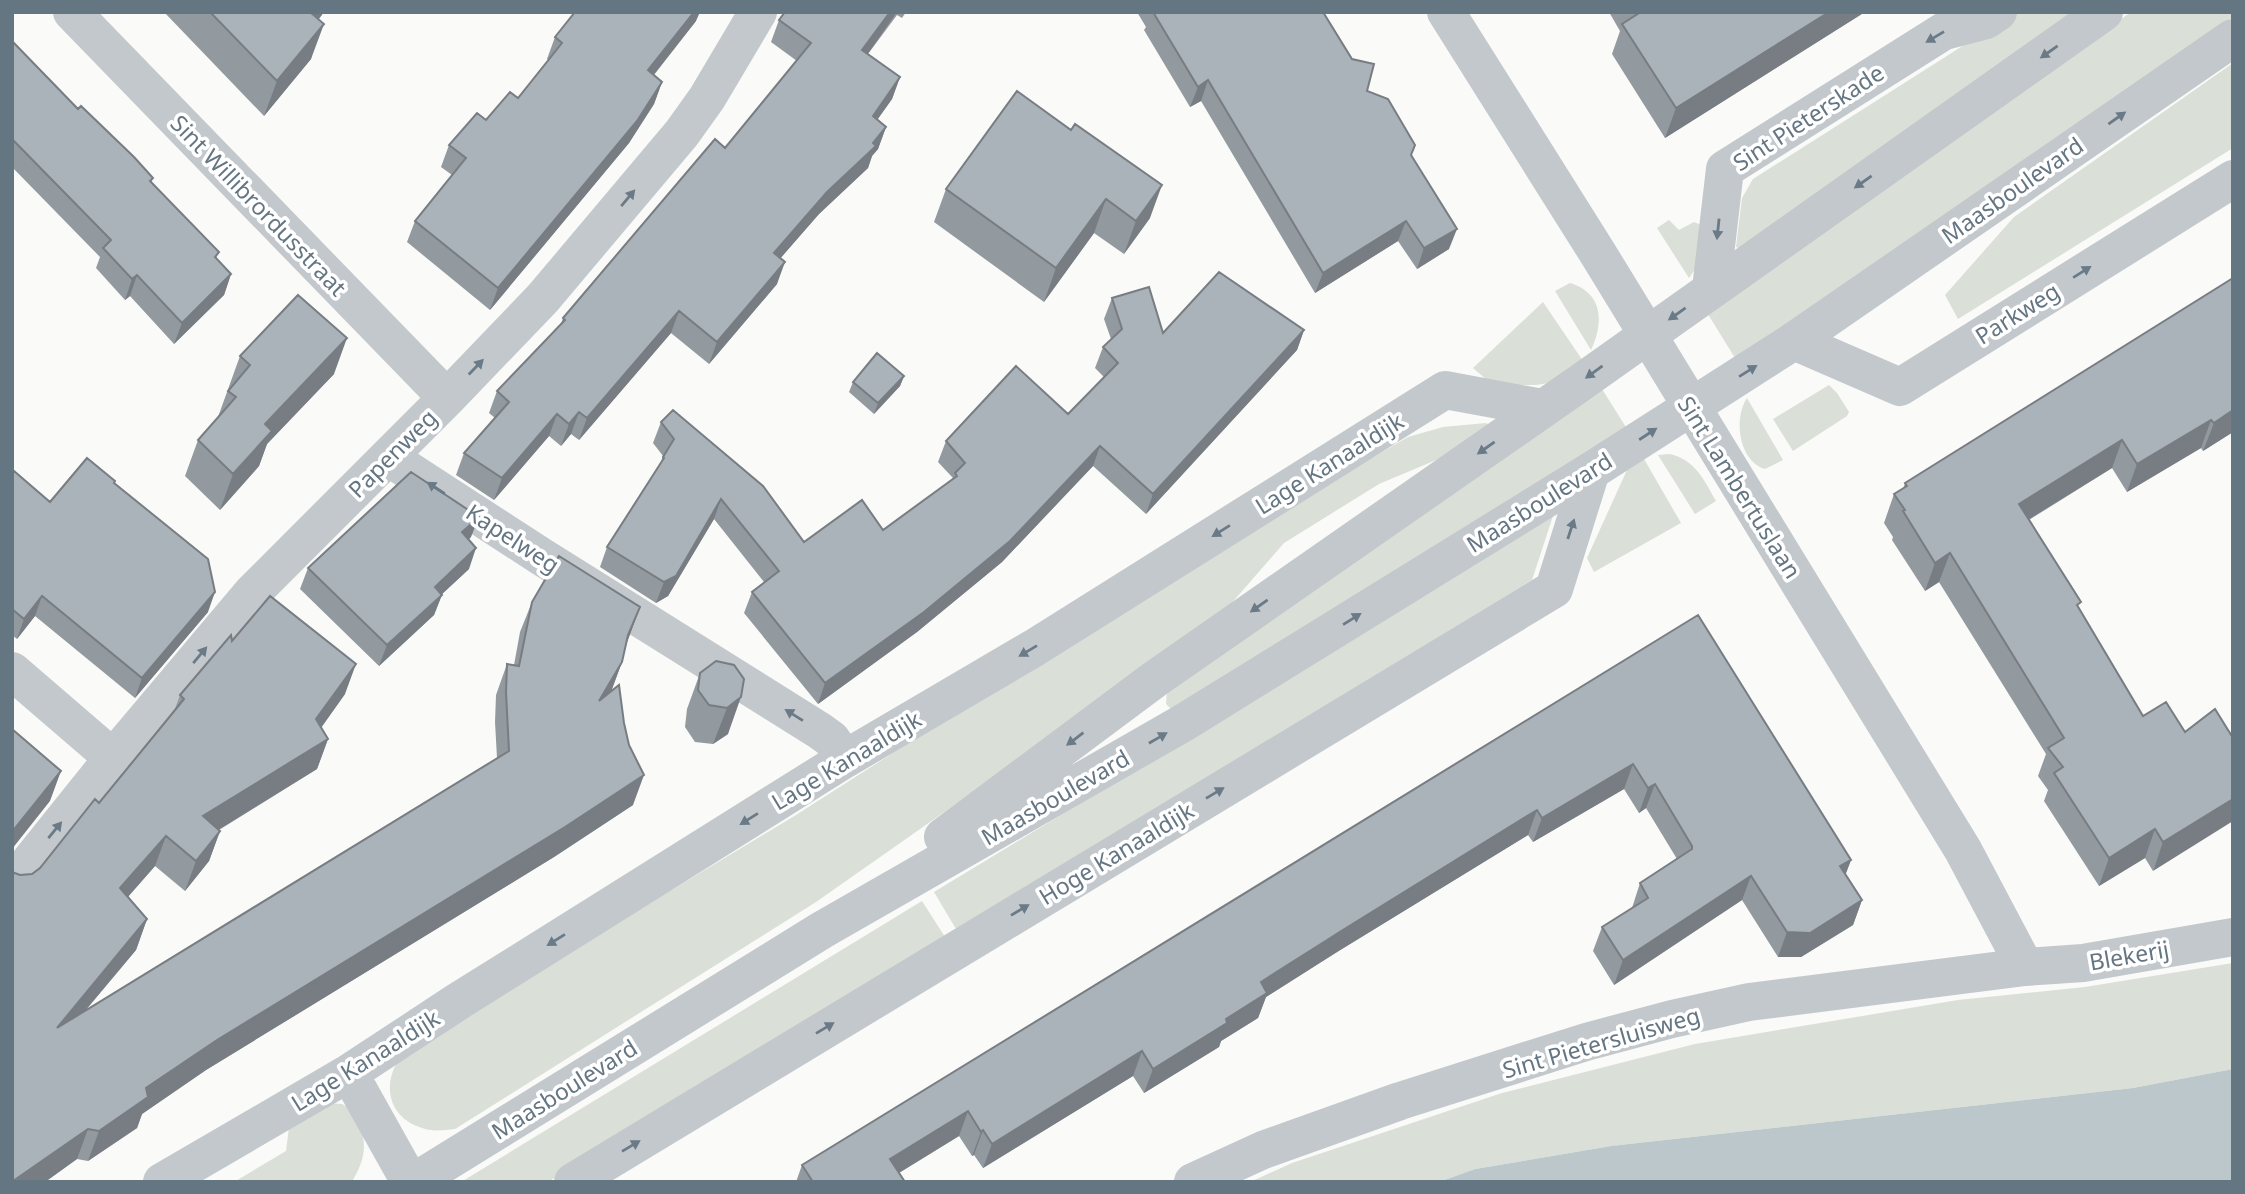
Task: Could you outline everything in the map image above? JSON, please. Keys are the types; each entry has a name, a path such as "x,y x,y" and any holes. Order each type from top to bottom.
{"street":[{"name":"Sint Willibrordusstraat","path":"72,12 447,398"},
{"name":"Papenweg","path":"12,884 113,758 252,593 543,298 682,133 708,98 758,12"},
{"name":"Sint Lambertuslaan","path":"1446,12 1963,850 2025,967"},
{"name":"Sint Pieterskade","path":"1711,289 1725,169 1944,30 1986,20 1998,12"},
{"name":"Maasboulevard","path":"822,930 1155,679 2104,12"},
{"name":"Maasboulevard","path":"412,1182 822,930 1183,723 1591,471 1794,341 2233,37"},
{"name":"Parkweg","path":"1794,341 1900,387 2233,179"},
{"name":"Lage Kanaaldijk","path":"162,1182 349,1073 457,1002 845,759 1034,648 1445,390 1542,408"},
{"name":"Kapelweg","path":"388,457 820,731 831,739 845,759"},
{"name":"Hoge Kanaaldijk","path":"573,1182 1554,589 1591,471"},
{"path":"12,671 113,758"},
{"name":"Blekerij","path":"2025,967 2083,963 2233,937"},
{"name":"Sint Pietersluisweg","path":"1193,1182 1263,1150 1400,1101 1586,1042 1672,1019 1749,1002 2025,967"},
{"path":"349,1073 412,1182"}],"shaded area":[{"path":"2016,12 2081,12 1742,249 1736,247 1742,198 1753,179"},
{"path":"2131,12 2233,12 2233,17 1919,238 1735,358 1706,311"},
{"path":"2233,63 2233,148 1958,319 1945,295 2014,217"},
{"path":"1669,220 1679,230 1694,222 1701,225 1695,269 1689,278 1657,228"},
{"path":"1570,283 1589,294 1598,310 1598,329 1591,350 1555,291"},
{"path":"1543,302 1583,361 1556,382 1536,385 1487,380 1473,368"},
{"path":"1829,385 1849,412 1847,416 1793,451 1773,419"},
{"path":"1602,389 1629,432 1171,709 1166,704 1167,691"},
{"path":"1747,398 1783,460 1765,469 1756,465 1749,457 1741,438 1740,417"},
{"path":"1486,423 1490,425 1467,447 1379,484 1284,543 1223,613 816,902 455,1129 422,1128 409,1122 393,1104 390,1082 393,1070 408,1049 796,815 1174,573 1408,437 1443,427"},
{"path":"1669,454 1686,460 1692,466 1703,478 1716,501 1695,514 1658,455"},
{"path":"1644,459 1681,523 1594,572 1587,558 1627,470"},
{"path":"1553,516 1532,580 956,929 934,892"},
{"path":"922,901 945,937 548,1182 461,1182"},
{"path":"2233,963 2233,1069 2133,1088 1611,1146 1475,1169 1439,1182 1250,1182 1292,1163 1502,1093 1695,1044 1958,1000 2085,987"},
{"path":"2233,1069 2233,1182 1439,1182 1475,1169 1611,1146 2133,1088"},
{"path":"327,1103 342,1104 357,1113 364,1148 361,1163 352,1182 234,1182 286,1151 290,1120"}],"building":[{"path":"210,12 310,12 324,24 277,81"},
{"path":"575,12 694,12 648,70 662,82 637,121 498,288 415,221 466,158 449,145 477,113 486,120 510,92 518,98 562,43 555,37"},
{"path":"785,12 890,12 862,50 900,77 873,116 886,127 873,143 876,146 827,192 774,253 785,262 717,342 679,311 587,418 579,412 569,424 557,414 502,478 464,453 509,402 497,391 565,320 563,318 715,139 725,148 811,43 779,20"},
{"path":"1153,12 1323,12 1352,59 1374,64 1367,91 1388,99 1415,145 1411,155 1457,229 1424,248 1406,221 1323,273 1208,80 1198,87"},
{"path":"1638,12 1829,12 1676,108 1622,24"},
{"path":"12,41 78,109 81,106 134,157 153,178 150,181 219,252 215,257 231,274 182,323 137,275 132,279 103,248 111,240 12,139"},
{"path":"1017,91 1071,130 1075,124 1162,185 1136,221 1106,199 1056,268 946,189"},
{"path":"1219,272 1304,330 1153,494 1100,446 1010,541 924,612 825,683 752,592 779,571 721,499 676,576 664,582 607,547 674,439 661,422 673,410 763,486 804,542 862,500 883,530 957,476 955,473 965,463 946,441 1016,366 1068,414 1118,363 1103,347 1122,329 1112,298 1149,287 1163,333"},
{"path":"2233,278 2233,410 2137,464 2122,440 2019,504 2081,602 2077,605 2143,716 2166,702 2185,732 2215,709 2233,738 2233,799 2163,842 2155,829 2109,858 2054,773 2063,767 2048,748 2064,738 1950,553 1935,563 1894,494 1907,486 1905,483"},
{"path":"298,295 347,338 265,424 272,431 233,474 198,440 236,397 228,391 250,365 240,356"},
{"path":"877,353 904,376 878,403 853,382"},
{"path":"87,458 208,559 215,592 142,678 42,596 24,619 12,609 12,474 14,471 50,502"},
{"path":"411,472 479,517 462,532 476,548 435,587 442,595 387,645 308,568"},
{"path":"559,556 640,607 628,635 622,662 599,701 619,685 629,745 644,775 565,827 217,1040 146,1088 148,1097 99,1131 88,1129 13,1181 12,872 20,875 32,874 40,868 95,799 99,803 184,699 180,695 231,635 232,641 270,596 356,664 316,719 328,739 203,816 220,831 196,861 166,836 120,888 147,919 57,1028 509,751 507,664 519,666 532,602"},
{"path":"1698,615 1851,860 1840,866 1862,900 1810,933 1787,932 1751,876 1623,960 1602,927 1648,898 1640,883 1692,849 1655,784 1648,788 1633,764 1542,818 1537,810 1261,982 1267,993 1226,1019 1227,1023 1153,1069 1142,1051 992,1144 968,1111 890,1159 905,1182 813,1182 802,1165"},
{"path":"716,661 734,665 744,679 741,697 727,708 709,705 698,690 700,673"},
{"path":"12,729 61,771 12,832"}]}
